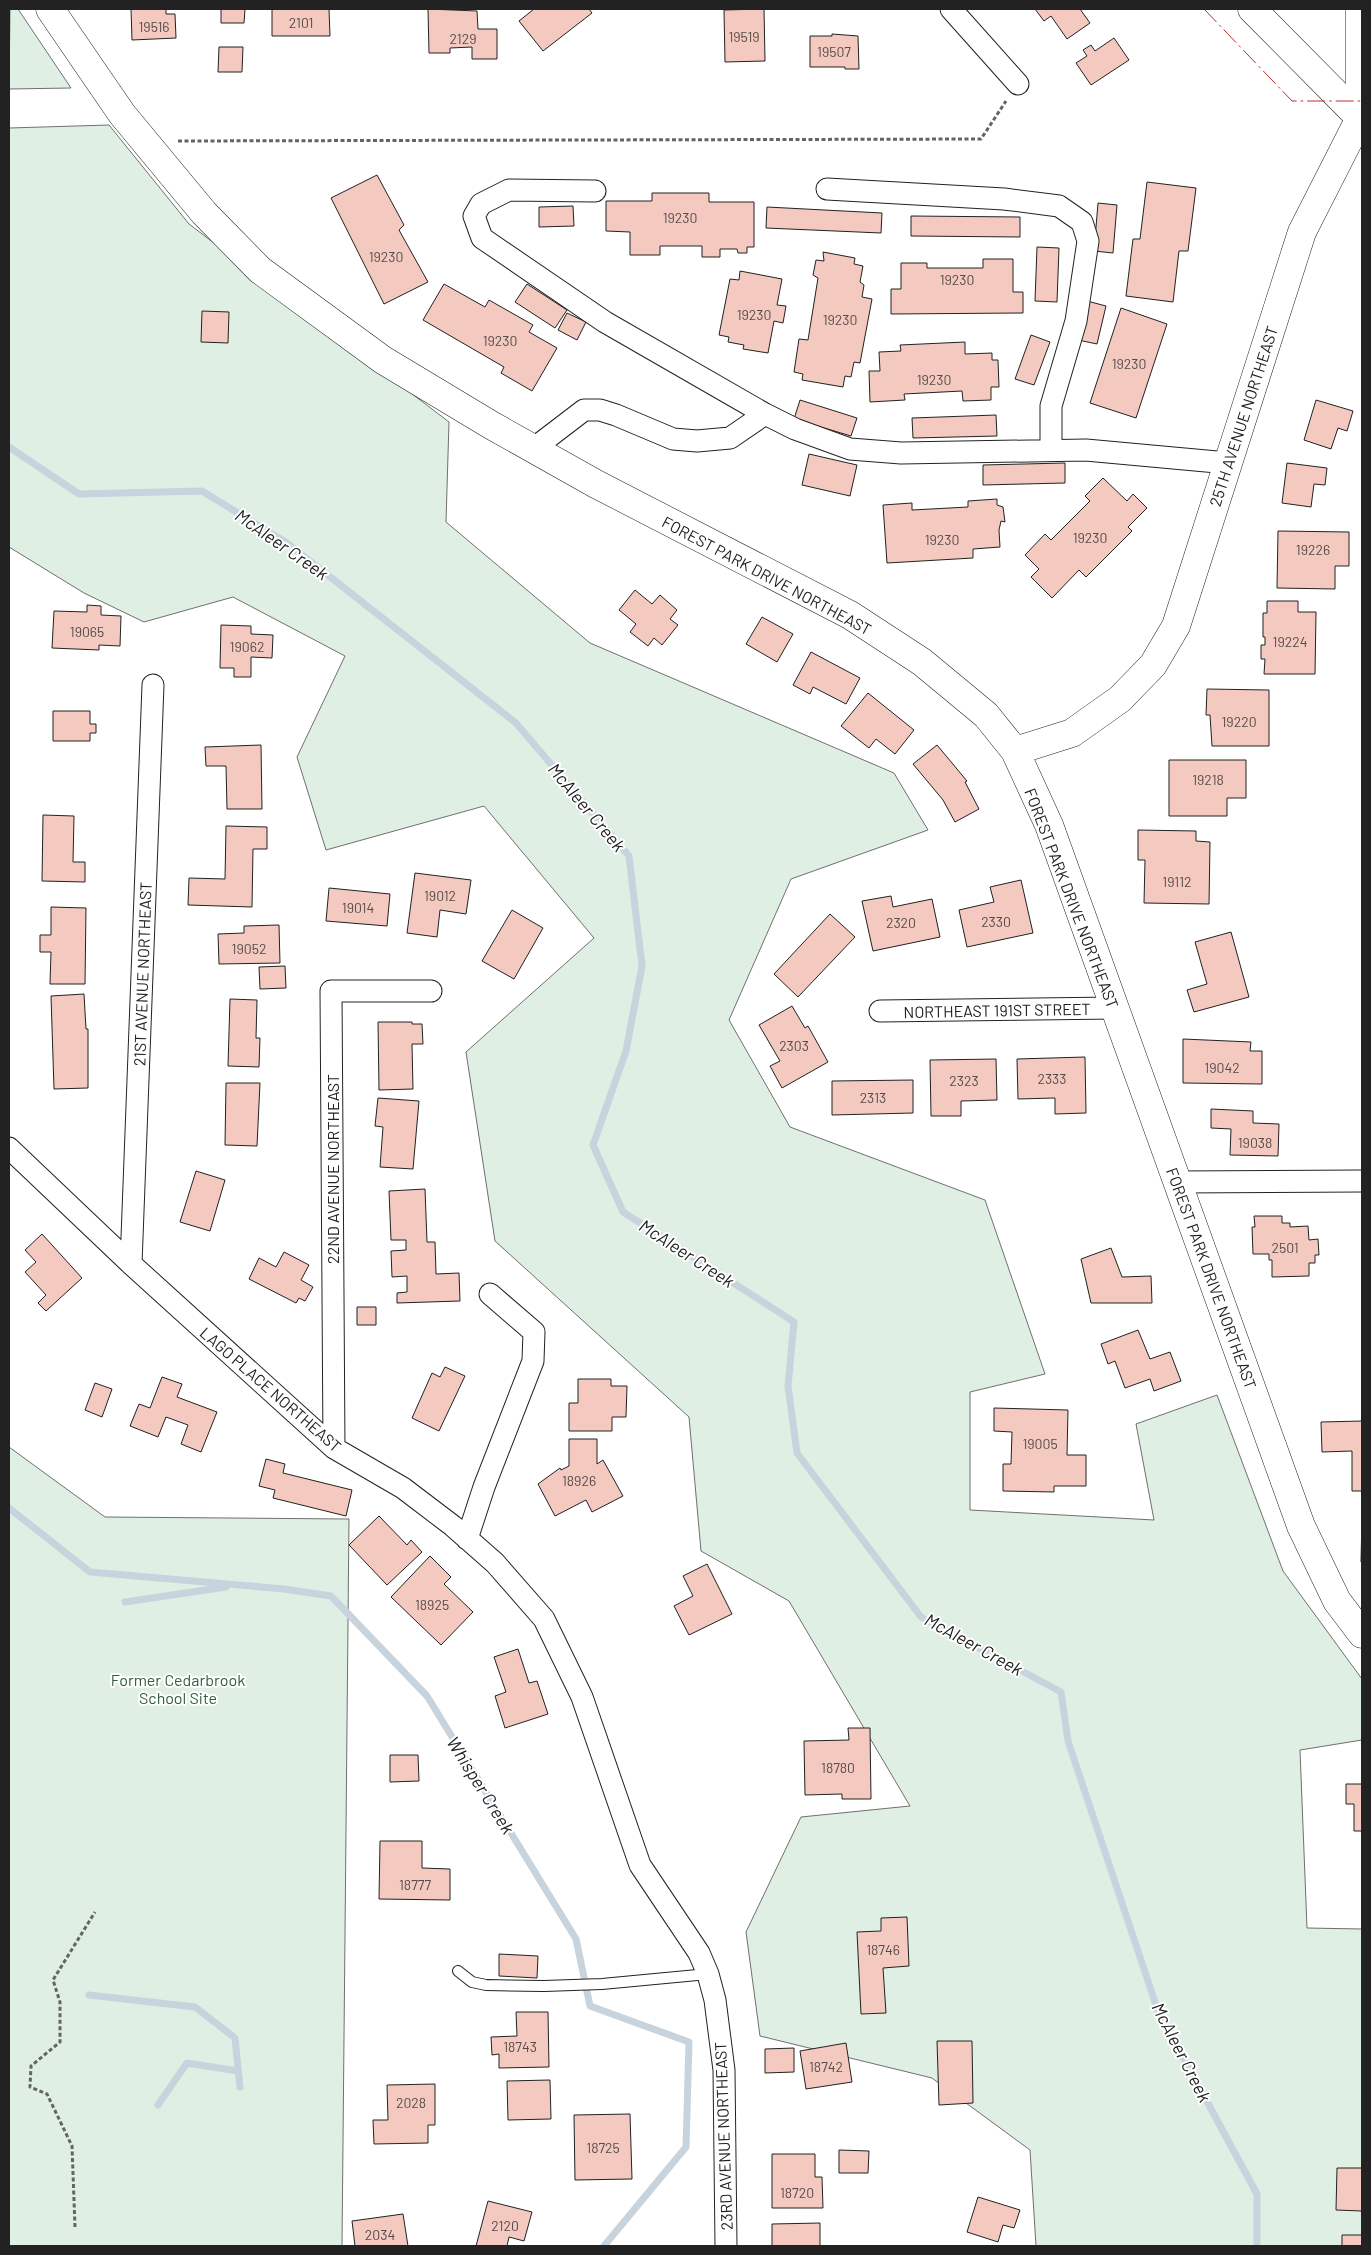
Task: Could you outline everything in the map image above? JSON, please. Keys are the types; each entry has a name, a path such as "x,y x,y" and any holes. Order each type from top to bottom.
{"street":[{"name":"FOREST PARK DRIVE NORTHEAST","path":"50,9 122,114 204,213 260,270 383,360 533,448 596,484 850,615 929,668 986,714 1015,751 1049,825 1301,1526 1337,1601 1362,1634"},
{"path":"951,9 1018,84"},
{"path":"1252,9 1362,119"},
{"name":"25TH AVENUE NORTHEAST","path":"1015,751 1072,733 1120,699 1153,665 1176,626 1302,232 1362,119 1360,9"},
{"path":"827,189 1004,199 1059,206 1082,222 1088,241 1076,321 1051,406 1051,450"},
{"path":"595,191 509,190 481,204 474,216 482,238 605,322 765,414 795,429 850,449 901,453 1086,450 1228,463"},
{"path":"533,448 584,410 608,412 673,439 697,441 730,438 765,414"},
{"name":"21ST AVENUE NORTHEAST","path":"131,1264 152,685"},
{"name":"22ND AVENUE NORTHEAST","path":"334,1448 331,991 431,991"},
{"name":"NORTHEAST 191ST STREET","path":"880,1011 1114,1008"},
{"name":"LAGO PLACE NORTHEAST","path":"12,1157 334,1448 404,1488 467,1539 494,1564 544,1619 582,1697"},
{"path":"1177,1182 1362,1181"},
{"path":"467,1539 484,1487 533,1361 534,1332 490,1294"},
{"name":"23RD AVENUE NORTHEAST","path":"582,1697 640,1865 699,1953 708,1974 715,2000 724,2070 726,2246"}],"lane":[{"path":"458,1970 472,1982 486,1985 544,1986 602,1984 708,1974"}],"path":[{"path":"145,141 981,139 1018,84"},
{"path":"75,2227 72,2146 47,2094 30,2086 31,2066 60,2042 60,2002 53,1980 95,1912"}],"green space":[{"path":"10,9 18,9 71,88 9,89"},
{"path":"109,125 189,224 449,422 446,522 590,643 894,773 928,830 791,879 729,1020 790,1127 985,1200 1045,1374 970,1392 970,1510 1154,1520 1136,1424 1217,1395 1283,1571 1362,1679 1362,1740 1300,1750 1307,1928 1362,1929 1362,2246 1036,2246 1030,2150 932,2078 760,2036 746,1932 801,1817 910,1806 789,1601 701,1551 689,1417 495,1241 466,1052 594,938 484,806 326,850 297,757 345,656 233,597 144,622 84,593 9,547 9,128"},
{"name":"Former Cedarbrook School Site","path":"9,1447 105,1517 349,1519 342,2246 9,2246"}],"building":[{"path":"131,9 166,9 166,14 175,14 176,38 132,40"},
{"path":"221,9 245,9 244,23 221,23"},
{"path":"272,9 329,9 330,36 272,36"},
{"path":"428,9 477,11 478,29 497,29 497,59 472,59 472,47 450,48 450,53 429,53"},
{"path":"534,9 589,9 592,13 543,51 519,21"},
{"path":"764,9 765,61 725,62 724,10"},
{"path":"1035,9 1080,9 1090,23 1067,39 1051,16 1044,21"},
{"path":"832,34 858,36 859,69 810,67 810,36 832,36"},
{"path":"1114,38 1129,60 1091,85 1076,63 1087,56 1083,50 1091,45 1095,51"},
{"path":"219,47 243,47 242,72 218,72"},
{"path":"377,175 404,225 399,230 428,282 384,304 331,198"},
{"path":"1147,182 1196,188 1188,251 1179,251 1173,302 1126,296 1133,239 1140,239"},
{"path":"652,193 709,193 709,202 754,202 754,247 747,247 747,253 738,253 737,249 720,249 720,257 702,257 702,246 660,246 660,255 630,255 630,232 606,231 606,201 652,201"},
{"path":"1098,203 1117,205 1113,253 1094,251"},
{"path":"573,206 574,226 539,227 539,207"},
{"path":"767,207 882,213 881,233 766,228"},
{"path":"911,216 1020,217 1020,237 911,236"},
{"path":"1037,247 1059,248 1057,302 1035,301"},
{"path":"823,252 855,258 854,264 863,266 860,282 864,285 862,297 872,299 860,363 854,362 851,377 845,376 843,387 802,380 803,374 794,372 799,339 808,340 818,278 813,275 816,260 824,261"},
{"path":"983,259 1013,259 1013,292 1023,292 1023,313 891,314 891,289 901,289 901,263 927,263 927,268 983,268"},
{"path":"740,271 782,279 777,305 786,306 783,323 774,321 768,353 743,349 744,345 728,342 729,337 719,335 730,279 739,280"},
{"path":"444,284 485,307 489,300 533,325 529,332 557,348 532,391 501,373 504,367 423,320"},
{"path":"527,284 567,310 555,328 515,302"},
{"path":"1087,301 1106,306 1097,344 1078,340"},
{"path":"1121,308 1167,324 1136,418 1090,403"},
{"path":"202,311 229,312 228,343 201,342"},
{"path":"567,313 586,322 577,340 558,330"},
{"path":"1031,335 1050,342 1034,385 1015,379"},
{"path":"965,342 965,354 992,353 992,360 998,360 999,387 991,387 991,400 963,401 962,391 904,394 905,400 870,402 869,371 880,371 879,352 901,351 900,345"},
{"path":"800,400 857,418 851,436 794,419"},
{"path":"1316,400 1353,411 1347,431 1338,428 1331,449 1304,440"},
{"path":"996,415 997,436 913,438 912,418"},
{"path":"809,454 857,465 850,496 802,485"},
{"path":"1065,463 1065,483 983,485 983,465"},
{"path":"1287,463 1327,468 1325,485 1314,484 1311,507 1282,503"},
{"path":"1103,478 1127,501 1133,494 1147,508 1128,527 1132,531 1086,577 1079,570 1052,598 1031,577 1039,569 1025,555 1045,534 1051,540 1090,501 1085,496"},
{"path":"997,499 997,505 1003,507 1005,522 1001,521 999,530 1000,547 973,549 973,558 887,563 883,505 912,503 912,510 968,507 968,501"},
{"path":"1278,531 1349,532 1349,566 1335,566 1335,589 1277,588"},
{"path":"635,590 652,604 660,595 677,610 670,619 678,625 662,645 654,638 648,646 630,632 636,624 619,610"},
{"path":"1267,601 1298,601 1298,612 1316,612 1315,674 1264,674 1265,659 1261,659 1261,645 1265,645 1263,613 1267,613"},
{"path":"87,605 101,606 101,615 121,616 120,646 99,645 99,650 52,648 54,611 87,612"},
{"path":"762,617 793,634 777,662 746,644"},
{"path":"221,625 251,626 251,634 273,635 272,658 251,657 251,677 234,677 234,668 220,668"},
{"path":"811,652 860,678 846,704 813,687 810,694 793,685"},
{"path":"1207,689 1269,690 1269,746 1212,746 1210,715 1206,715"},
{"path":"868,693 914,730 895,754 876,739 869,748 841,726"},
{"path":"53,711 90,711 90,724 96,724 96,733 90,733 90,741 53,741"},
{"path":"261,745 262,809 227,809 226,766 206,766 205,747"},
{"path":"937,745 967,781 965,782 979,809 955,822 943,800 913,764"},
{"path":"1169,760 1246,760 1246,798 1227,798 1227,816 1169,816"},
{"path":"43,815 74,816 73,862 85,862 85,882 42,881"},
{"path":"226,826 267,827 267,849 253,849 252,907 188,905 189,878 225,879"},
{"path":"1138,830 1196,831 1196,841 1210,842 1209,904 1144,903 1145,860 1138,860"},
{"path":"415,873 471,880 466,914 440,910 437,937 407,933"},
{"path":"1021,880 1033,933 967,947 959,910 994,902 990,887"},
{"path":"329,888 390,894 387,926 326,921"},
{"path":"891,896 893,907 932,899 940,937 873,951 862,901"},
{"path":"51,907 86,908 85,984 50,984 51,952 40,952 40,935 51,935"},
{"path":"512,910 543,928 514,979 482,961"},
{"path":"830,914 855,937 798,997 774,974"},
{"path":"279,925 280,963 219,964 218,934 244,933 244,926"},
{"path":"1231,932 1249,997 1194,1012 1187,990 1207,984 1195,942"},
{"path":"285,966 286,988 260,989 259,967"},
{"path":"84,994 86,1029 88,1029 88,1088 54,1089 51,996"},
{"path":"230,999 257,1000 256,1038 260,1038 259,1067 228,1066"},
{"path":"792,1006 805,1028 808,1026 828,1062 782,1088 770,1066 780,1061 759,1025"},
{"path":"378,1022 412,1022 412,1024 422,1024 423,1044 412,1044 413,1089 379,1090"},
{"path":"1183,1039 1251,1042 1250,1051 1262,1051 1262,1084 1183,1083"},
{"path":"1085,1057 1086,1113 1055,1114 1055,1098 1018,1099 1017,1059"},
{"path":"996,1059 997,1100 961,1101 961,1116 931,1116 930,1060"},
{"path":"913,1080 913,1113 832,1115 832,1081"},
{"path":"226,1083 260,1083 257,1146 225,1145"},
{"path":"378,1098 419,1101 413,1169 380,1167 383,1127 375,1126"},
{"path":"1211,1109 1253,1111 1253,1123 1279,1124 1278,1156 1230,1155 1231,1129 1211,1128"},
{"path":"196,1171 225,1180 210,1231 180,1222"},
{"path":"425,1189 427,1242 435,1242 436,1274 459,1273 460,1301 397,1303 397,1293 407,1292 407,1276 392,1277 391,1251 406,1250 406,1240 391,1240 389,1191"},
{"path":"1254,1216 1282,1216 1282,1223 1290,1223 1290,1227 1308,1226 1309,1240 1318,1239 1319,1255 1315,1255 1315,1263 1309,1263 1309,1276 1272,1277 1272,1260 1269,1260 1269,1254 1253,1254 1252,1227 1255,1227"},
{"path":"42,1234 82,1278 46,1311 38,1303 46,1295 25,1272 36,1262 25,1250"},
{"path":"1111,1248 1122,1277 1151,1276 1152,1303 1091,1303 1081,1259"},
{"path":"284,1252 309,1265 301,1280 313,1287 305,1301 299,1298 296,1303 249,1279 259,1258 276,1267"},
{"path":"357,1307 376,1307 376,1325 357,1325"},
{"path":"1138,1330 1150,1359 1170,1352 1181,1381 1154,1391 1150,1379 1125,1388 1115,1361 1108,1364 1101,1344"},
{"path":"445,1367 465,1376 439,1431 412,1418 432,1373 440,1377"},
{"path":"162,1377 182,1384 177,1397 217,1412 201,1452 181,1444 188,1425 166,1417 158,1437 130,1426 139,1404 150,1408"},
{"path":"578,1379 611,1379 611,1386 627,1386 626,1417 612,1417 612,1431 569,1431 569,1403 578,1403"},
{"path":"95,1383 112,1389 102,1417 85,1410"},
{"path":"994,1408 1068,1410 1067,1455 1086,1455 1086,1486 1054,1486 1054,1492 1003,1491 1003,1464 1011,1464 1012,1432 994,1431"},
{"path":"1362,1421 1362,1491 1352,1491 1352,1451 1322,1452 1321,1422"},
{"path":"569,1439 597,1439 597,1464 603,1460 623,1496 592,1512 586,1500 555,1516 538,1484 560,1468 561,1470 569,1466"},
{"path":"266,1459 285,1464 283,1473 352,1490 346,1516 273,1498 275,1490 259,1486"},
{"path":"1362,1515 1362,1562 1361,1562"},
{"path":"379,1516 407,1545 411,1540 422,1552 387,1585 349,1545"},
{"path":"430,1556 451,1577 444,1584 473,1612 441,1645 391,1597"},
{"path":"707,1564 732,1614 689,1635 674,1606 693,1596 683,1576"},
{"path":"518,1649 529,1683 537,1681 548,1714 505,1728 495,1696 506,1692 494,1657"},
{"path":"848,1728 870,1728 871,1799 842,1799 842,1794 805,1795 804,1741 849,1740"},
{"path":"390,1755 418,1755 419,1781 390,1782"},
{"path":"1346,1784 1362,1784 1362,1831 1354,1831 1354,1804 1346,1804"},
{"path":"380,1841 422,1841 422,1868 450,1869 450,1900 379,1899"},
{"path":"907,1917 909,1966 883,1968 886,2013 861,2014 857,1932 881,1931 881,1918"},
{"path":"499,1954 538,1956 537,1978 499,1976"},
{"path":"516,2012 548,2012 549,2067 499,2068 499,2054 492,2055 491,2037 517,2036"},
{"path":"937,2041 972,2041 973,2103 939,2105"},
{"path":"846,2043 852,2082 806,2089 800,2051"},
{"path":"794,2048 794,2072 765,2073 765,2049"},
{"path":"550,2080 551,2119 508,2120 507,2081"},
{"path":"435,2084 435,2125 428,2125 428,2143 374,2144 373,2120 388,2120 387,2085"},
{"path":"630,2114 632,2179 575,2180 574,2115"},
{"path":"839,2150 869,2151 868,2173 839,2173"},
{"path":"772,2154 815,2154 815,2177 822,2177 823,2208 772,2208"},
{"path":"1337,2168 1362,2168 1362,2211 1336,2210"},
{"path":"978,2197 1020,2210 1014,2228 1003,2225 998,2242 967,2232"},
{"path":"488,2201 532,2212 524,2241 509,2237 507,2246 476,2246"},
{"path":"403,2214 408,2246 355,2246 352,2221"},
{"path":"820,2223 820,2246 772,2246 772,2224"},
{"path":"1342,2235 1362,2235 1362,2246 1342,2246"}],"waterway":[{"name":"McAleer Creek","path":"9,447 79,494 202,491 287,543 516,723 629,856 642,966 626,1051 593,1145 623,1212 794,1322 788,1386 797,1453 921,1617 1061,1692 1068,1741 1158,2011 1257,2194 1257,2246"},
{"name":"Whisper Creek","path":"9,1508 90,1572 284,1589 331,1596 427,1696 576,1939 590,2006 689,2042 686,2147 604,2246"},
{"path":"125,1602 226,1587"},
{"path":"89,1995 195,2007 235,2038 240,2087"},
{"path":"158,2105 187,2063 238,2071"}],"power":[{"path":"1204,9 1292,101 1362,101"}]}
